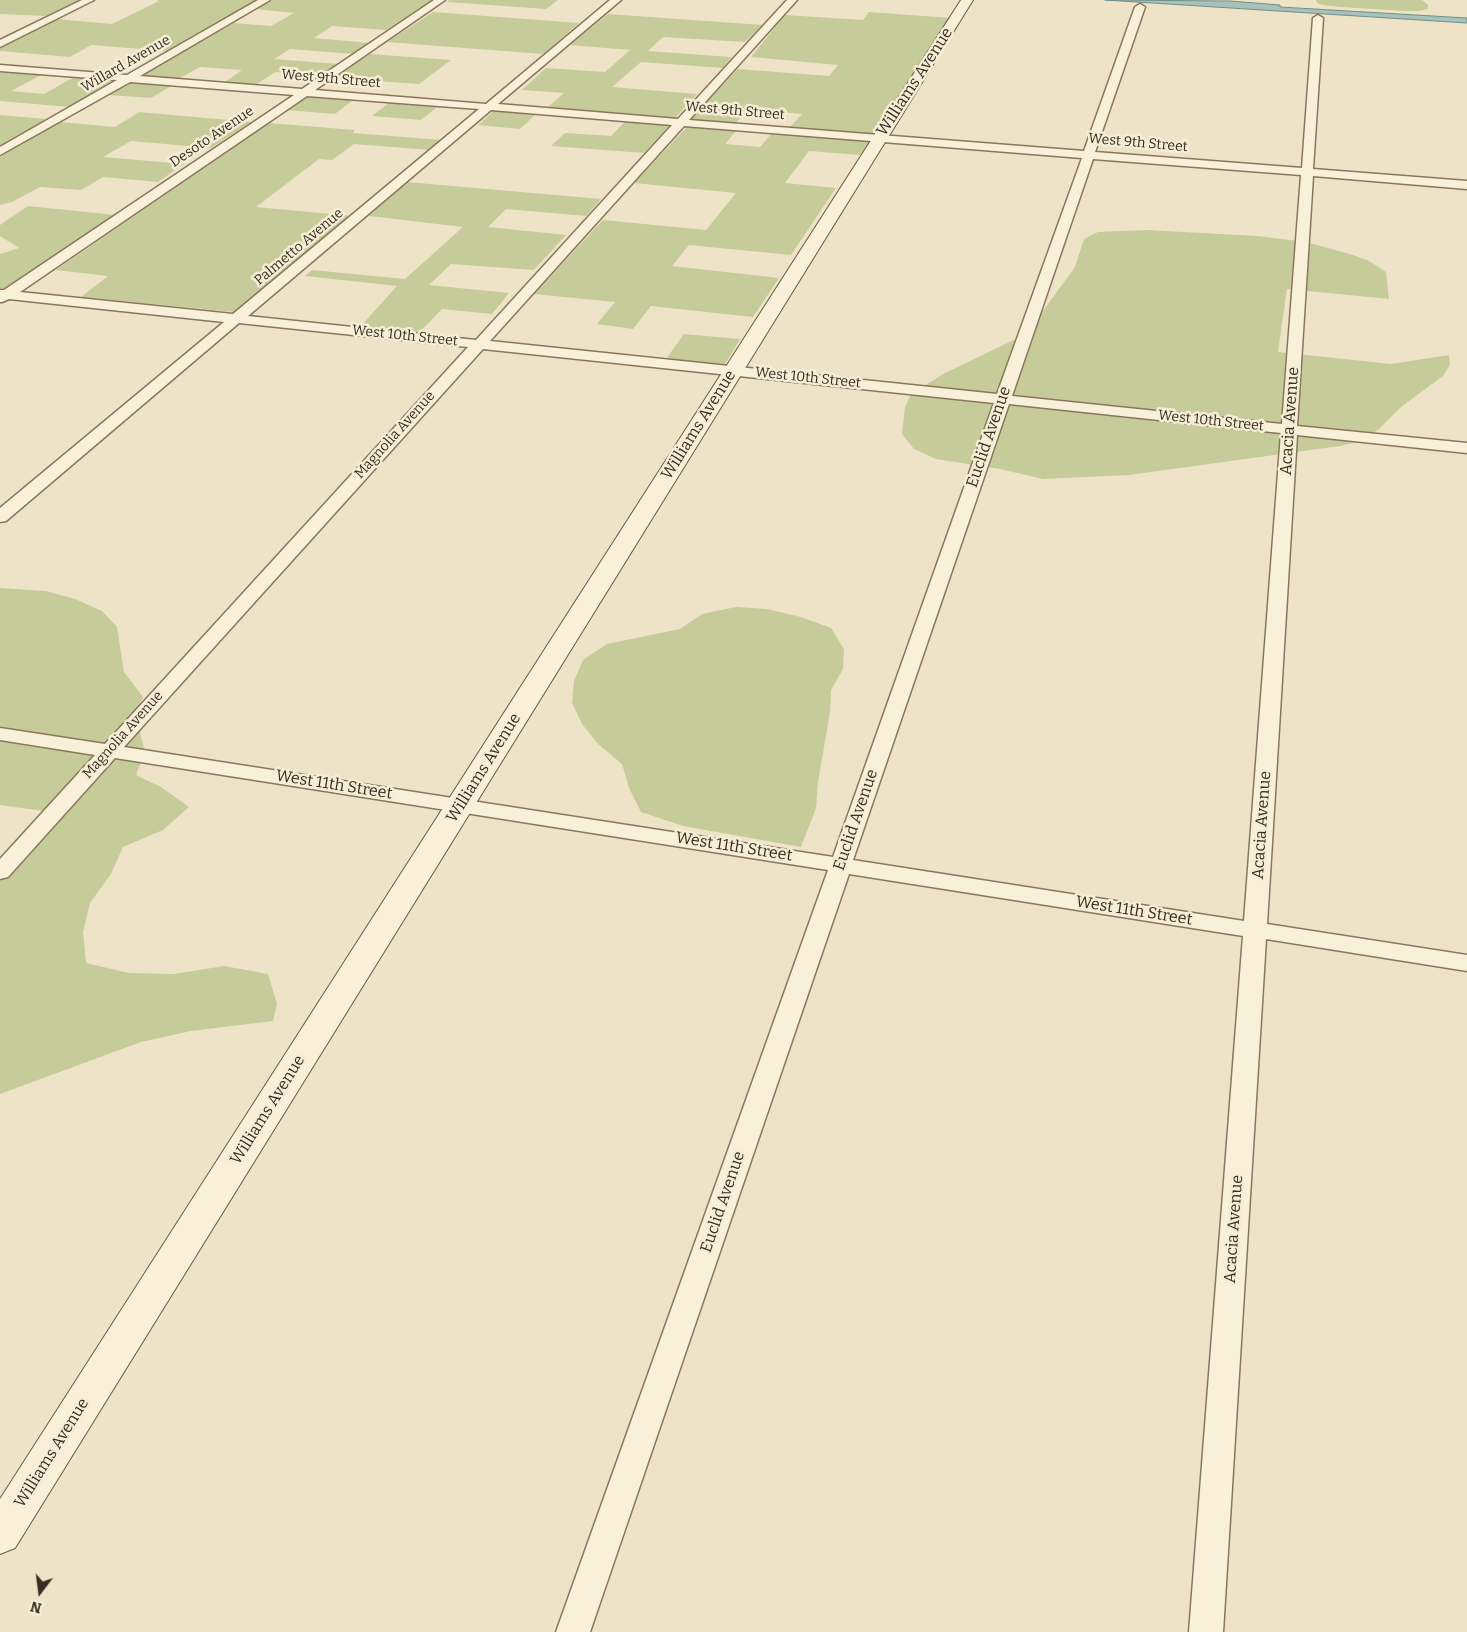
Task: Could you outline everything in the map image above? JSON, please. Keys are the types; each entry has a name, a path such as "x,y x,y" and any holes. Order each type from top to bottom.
{"street":[{"path":"0,44 90,0"},
{"name":"Willard Avenue","path":"0,152 265,0"},
{"name":"Desoto Avenue","path":"2,296 440,0"},
{"name":"Palmetto Avenue","path":"0,517 616,0"},
{"name":"Magnolia Avenue","path":"0,872 792,0"},
{"name":"Williams Avenue","path":"0,1535 462,805 967,0"},
{"name":"Euclid Avenue","path":"573,1632 1140,7"},
{"name":"Acacia Avenue","path":"1206,1632 1318,18"},
{"name":"West 9th Street","path":"0,68 1467,185"},
{"name":"West 10th Street","path":"2,296 479,343 1467,448"},
{"name":"West 11th Street","path":"0,734 1467,963"}],"green space":[{"path":"0,0 79,0 45,16 0,14"},
{"path":"156,0 256,0 166,51 91,45 70,57 0,51 0,48 56,19 112,24 159,1"},
{"path":"273,0 432,0 386,30 332,26 314,38 370,43 353,54 290,49 274,59 338,64 321,75 275,72 254,86 222,84 242,70 200,67 176,80 137,77 234,23 271,26 294,13 256,9"},
{"path":"449,0 558,0 546,9 447,2"},
{"path":"1316,0 1422,0 1428,5 1428,9 1404,11 1341,7 1323,5 1317,3"},
{"path":"433,12 579,23 543,54 387,42"},
{"path":"869,12 951,18 875,135 789,128 802,114 748,109 735,124 694,121 690,118 738,69 829,76 838,65 751,57 785,15 863,20"},
{"path":"608,14 763,25 745,42 663,37 648,51 731,57 723,68 641,62 612,87 697,94 675,118 547,108 564,93 522,90 546,68 605,72 630,50 570,45"},
{"path":"370,54 451,60 419,84 334,78"},
{"path":"0,72 41,75 11,91 44,94 74,77 116,81 70,107 0,101"},
{"path":"133,81 173,85 151,98 108,95"},
{"path":"308,96 353,100 335,114 286,110"},
{"path":"389,103 437,107 421,120 372,116"},
{"path":"494,111 536,114 520,129 478,125"},
{"path":"139,112 251,122 211,148 131,141 103,157 184,164 158,182 103,177 81,190 40,187 12,202 0,205 0,157 60,122 115,127"},
{"path":"0,115 46,119 0,145"},
{"path":"627,120 671,124 644,153 551,146 565,133 611,136"},
{"path":"269,123 355,130 353,133 442,140 430,150 354,144 332,160 319,159 256,207 353,216 235,312 81,297 108,276 56,270"},
{"path":"688,126 737,130 725,144 760,147 772,133 870,141 860,155 809,151 785,183 836,188 791,255 689,245 672,266 779,278 753,317 651,306 633,329 597,324 615,302 534,294 603,220 706,230 736,193 634,183"},
{"path":"407,182 601,199 586,216 506,209 488,227 566,235 534,270 451,264 429,285 509,293 492,314 442,309 419,333 360,327 397,286 305,276 312,270 405,279 463,227 369,216"},
{"path":"28,206 116,215 7,288 0,288 0,254 19,248 0,236 0,225"},
{"path":"1147,230 1257,236 1306,242 1369,261 1386,272 1389,299 1287,289 1278,352 1391,364 1449,355 1450,365 1443,376 1401,407 1379,429 1364,440 1340,446 1129,475 1043,479 1000,469 936,459 914,449 902,434 905,407 911,394 945,373 1020,337 1032,326 1075,267 1084,239 1098,232"},
{"path":"684,334 740,339 725,364 666,359"},
{"path":"0,588 46,591 75,599 102,611 117,627 124,672 143,697 135,714 145,752 136,775 161,787 189,807 163,830 123,847 111,874 90,903 83,932 86,963 129,973 174,974 224,966 268,974 277,1004 273,1021 191,1031 141,1042 0,1094 0,869 51,812 0,805"},
{"path":"736,607 767,609 801,617 831,628 844,649 843,669 831,690 830,712 818,782 816,808 801,847 683,826 641,812 629,788 622,764 598,744 582,724 572,703 574,681 583,660 607,644 680,629 702,614"}],"water":[{"path":"1105,0 1230,1 1280,5 1280,7 1467,18 1467,23"}]}
